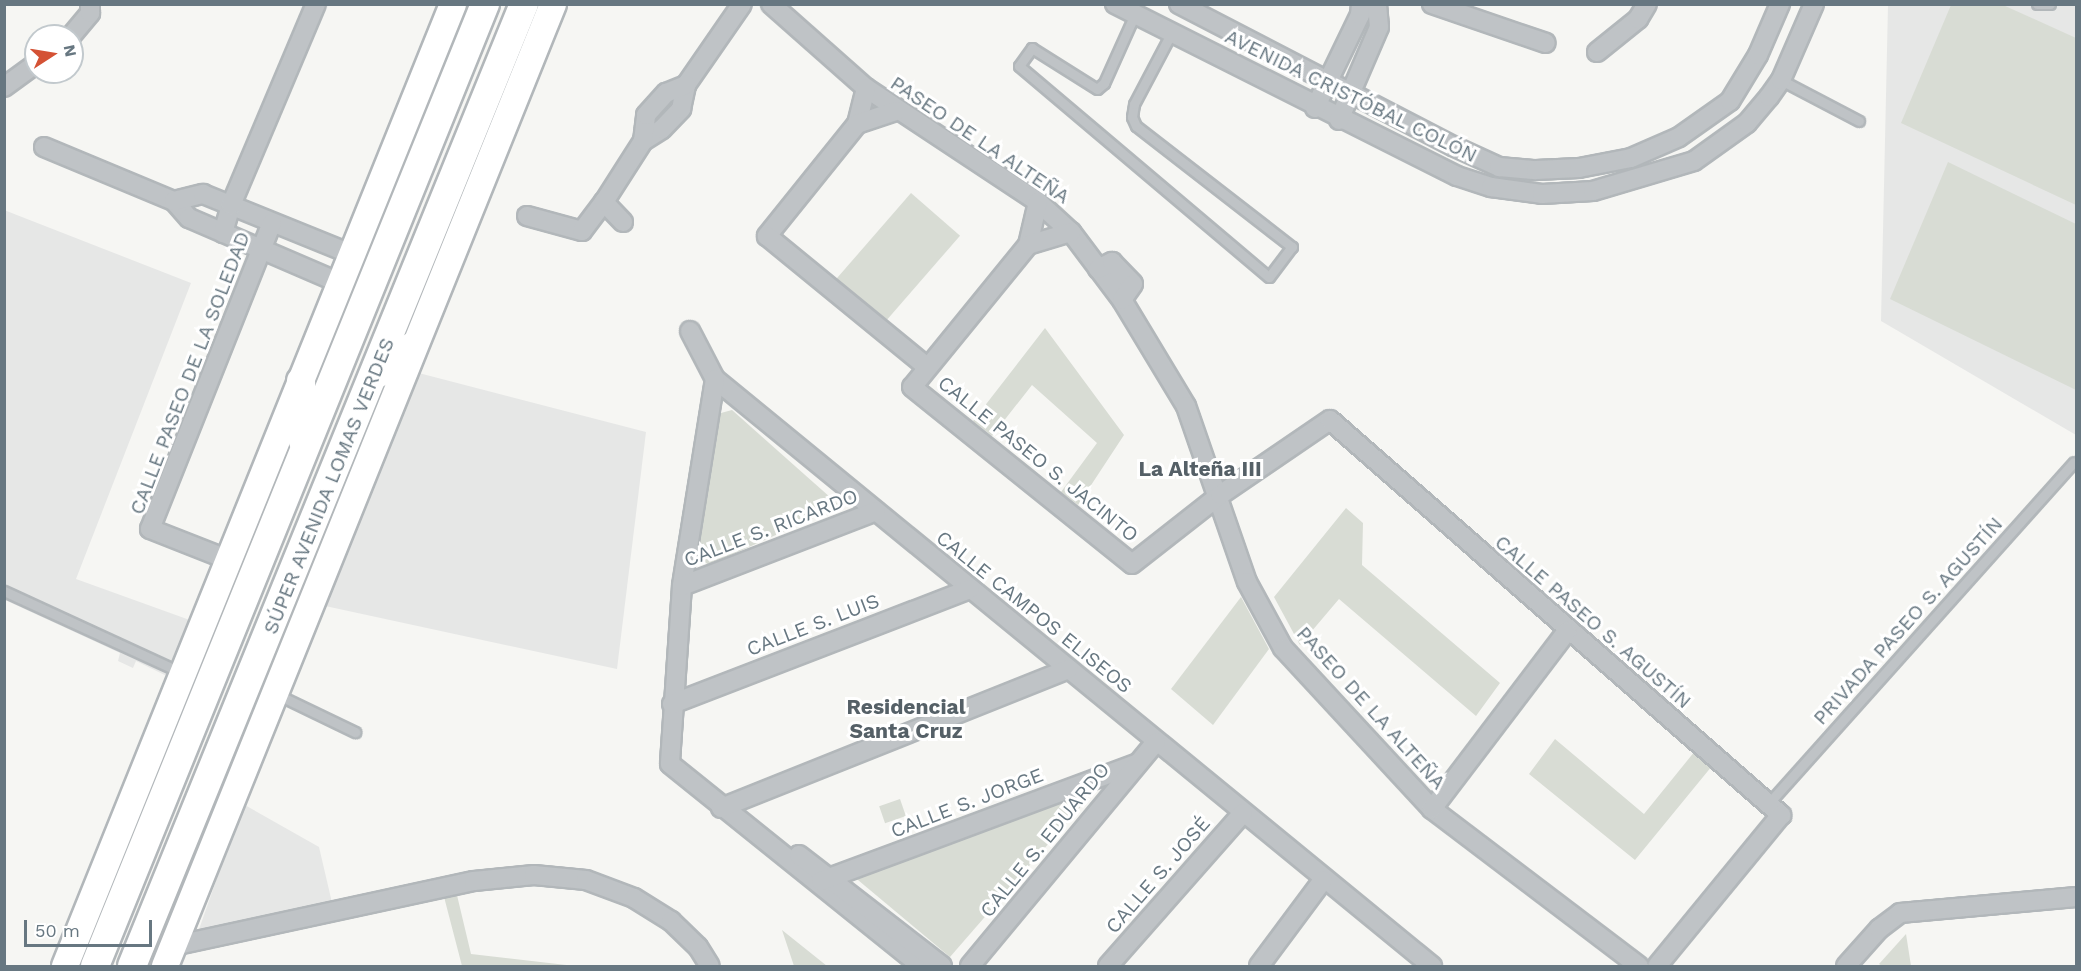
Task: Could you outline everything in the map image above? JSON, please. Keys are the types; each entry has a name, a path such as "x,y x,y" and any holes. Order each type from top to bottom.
{"main road":[{"path":"65,966 453,4"},
{"name":"SÚPER AVENIDA LOMAS VERDES","path":"94,966 485,4"},
{"name":"SÚPER AVENIDA LOMAS VERDES","path":"132,966 375,375 524,4"},
{"name":"SÚPER AVENIDA LOMAS VERDES","path":"169,956 276,694 413,346 553,4"},
{"path":"375,375 413,346"},
{"path":"301,381 303,453"}],"street":[{"path":"81,24 90,13 90,4"},
{"name":"CALLE PASEO DE LA SOLEDAD","path":"223,233 231,205 316,4"},
{"path":"527,216 582,231 604,202 643,141 662,129 681,109 686,85 742,4"},
{"name":"PASEO DE LA ALTEÑA","path":"771,4 866,88 896,111 1038,202 1071,232 1122,300 1186,406 1220,495 1247,582 1283,648 1432,809 1639,966"},
{"name":"AVENIDA CRISTÓBAL COLÓN","path":"1115,4 1315,108 1457,176 1491,187 1542,194 1593,191 1694,161 1747,123 1781,80 1814,4"},
{"name":"AVENIDA CRISTÓBAL COLÓN","path":"1179,4 1499,166 1579,168 1631,158 1679,137 1730,101 1758,56 1780,4"},
{"path":"1315,108 1360,15 1361,4"},
{"path":"1339,120 1379,27 1377,4"},
{"path":"1432,4 1546,43"},
{"path":"1597,52 1641,10"},
{"path":"4,87 24,73"},
{"name":"CALLE PASEO S. JACINTO","path":"866,88 857,124 766,236 927,367 912,387 1132,564 1220,495"},
{"path":"857,124 896,111"},
{"path":"44,147 174,201 189,218 340,283"},
{"path":"174,201 203,194 351,254"},
{"path":"604,202 623,222"},
{"path":"927,367 1028,245 1038,202"},
{"name":"CALLE PASEO DE LA SOLEDAD","path":"229,560 150,529 272,223"},
{"path":"1028,245 1071,232"},
{"name":"CALLE CAMPOS ELISEOS","path":"690,331 715,379 1323,880 1432,966"},
{"path":"715,379 682,586 668,749 727,806 821,881 921,966"},
{"name":"CALLE PASEO S. AGUSTÍN","path":"1220,495 1330,420 1568,631 1769,803"},
{"name":"CALLE S. RICARDO","path":"682,586 876,511"},
{"name":"CALLE S. LUIS","path":"672,704 970,589"},
{"path":"1432,809 1568,631"},
{"path":"727,806 1068,669"},
{"name":"CALLE S. EDUARDO","path":"970,966 1156,742"},
{"name":"CALLE S. JORGE","path":"821,881 1137,764"},
{"path":"1657,966 1781,815 1769,803"},
{"name":"CALLE S. JOSÉ","path":"1108,966 1243,813"},
{"path":"169,956 474,881 534,875 586,880 634,898 671,921 698,947 710,966"},
{"path":"1260,966 1323,880"},
{"path":"821,881 942,966"},
{"path":"1846,966 1879,929 1900,913 2076,897"}],"lane":[{"path":"2037,4 2050,4"},
{"path":"1135,14 1104,83 1097,89 1032,48 1019,66 1269,277 1292,247 1136,126 1132,117 1134,104 1172,32"},
{"path":"1781,80 1858,121"},
{"name":"PRIVADA PASEO S. AGUSTÍN","path":"1769,803 2074,462"},
{"path":"4,591 184,674"},
{"path":"276,694 355,732"}],"shaded area":[{"path":"1888,5 2076,5 2076,435 1881,321"},
{"path":"1951,5 2003,5 2076,38 2076,205 1901,123"},
{"path":"1948,162 2076,224 2076,390 1890,299"},
{"path":"911,193 960,236 885,322 836,280"},
{"path":"4,210 191,283 76,579 198,623 175,680 136,661 133,668 118,661 120,653 5,600"},
{"path":"1045,328 1124,435 1078,505 1061,492 1097,443 1032,385 992,436 973,421"},
{"path":"411,371 646,432 617,669 316,604"},
{"path":"732,410 840,506 709,565 696,556 716,423 721,413"},
{"path":"1346,508 1363,523 1362,565 1500,683 1476,716 1339,599 1300,645 1274,597"},
{"path":"1241,597 1269,649 1213,725 1171,689"},
{"path":"1555,739 1644,814 1695,751 1712,766 1635,860 1529,774"},
{"path":"1097,788 950,957 852,875"},
{"path":"900,799 906,816 885,823 879,806"},
{"path":"243,804 319,847 333,907 197,935"},
{"path":"456,891 471,954 575,966 462,966 443,893"},
{"path":"782,930 827,966 794,966"},
{"path":"1906,934 1911,966 1882,966 1879,964"}],"district":[{"name":"La Alteña III","path":"1200,469"},
{"name":"Residencial Santa Cruz","path":"906,719"}]}
